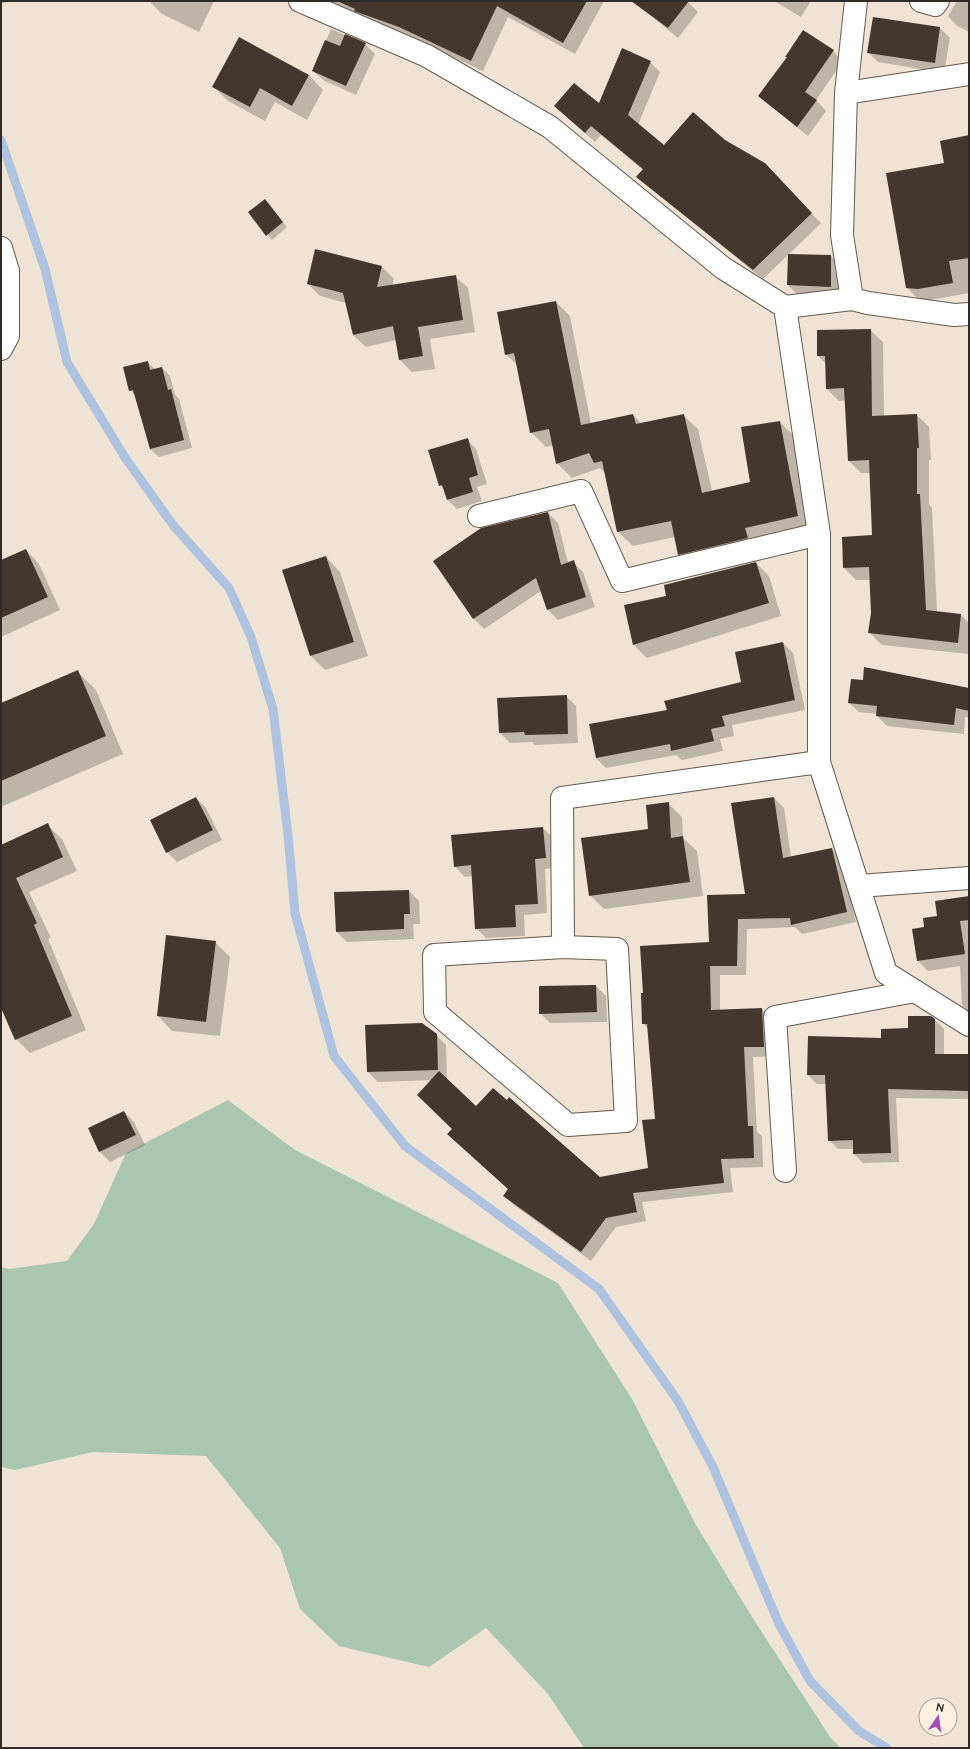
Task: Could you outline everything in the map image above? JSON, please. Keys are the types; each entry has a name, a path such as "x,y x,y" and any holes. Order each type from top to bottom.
{"street":[{"path":"300,1 342,9 550,127 724,268 785,308 852,299 868,303 946,314 969,314"},
{"path":"852,299 842,235 846,93 856,1"},
{"path":"921,1 935,6 938,1"},
{"path":"846,93 969,74"},
{"path":"1,248 8,271 8,336 1,349"},
{"path":"785,308 819,534 819,762 886,973 969,1025"},
{"path":"479,516 581,491 622,581 819,534"},
{"path":"563,947 562,798 819,762"},
{"path":"859,886 969,878"},
{"path":"563,947 617,949 626,1121 568,1125 435,1012 434,956 563,947"},
{"path":"785,1171 775,1017 915,991"}],"green space":[{"path":"228,1100 295,1150 558,1283 632,1399 696,1525 752,1617 830,1737 841,1748 584,1748 548,1694 486,1628 429,1667 339,1646 300,1609 280,1548 206,1456 93,1452 15,1470 1,1467 1,1267 9,1269 67,1261 94,1224 126,1153"}],"building":[{"path":"337,1 587,1 563,43 497,6 471,61 399,27 354,11 355,9"},
{"path":"631,1 689,1 668,28"},
{"path":"873,17 940,27 935,63 867,53"},
{"path":"803,30 834,50 805,92 817,100 797,127 758,96 787,57 785,57"},
{"path":"345,34 366,43 346,86 312,71 325,40 340,46"},
{"path":"239,37 309,75 292,106 260,88 250,107 212,87"},
{"path":"622,48 651,61 628,115 664,145 693,112 725,140 765,163 812,213 753,270 636,177 643,169 591,126 585,133 554,106 574,83 599,103"},
{"path":"969,135 969,258 949,261 953,283 918,289 906,288 886,173 944,163 940,141"},
{"path":"265,199 283,222 266,236 248,212"},
{"path":"315,249 382,266 377,287 456,275 463,320 418,327 423,356 399,360 393,326 353,335 343,293 307,284"},
{"path":"788,254 831,255 831,287 787,285"},
{"path":"556,301 581,425 633,414 636,424 684,414 702,493 750,482 741,427 780,421 798,516 745,528 748,538 678,555 671,521 617,532 602,461 594,463 589,453 556,464 549,429 530,433 514,353 505,355 497,312"},
{"path":"871,329 872,416 917,414 919,448 917,448 917,494 920,494 926,610 961,614 958,643 868,633 871,613 869,567 843,568 842,537 872,535 869,460 848,461 844,388 826,389 825,356 817,356 817,330"},
{"path":"148,361 150,370 162,367 168,390 171,389 184,440 150,449 133,390 129,391 123,367"},
{"path":"468,438 478,475 469,478 473,492 447,500 442,485 439,486 428,450"},
{"path":"548,512 561,565 574,560 586,597 547,610 536,578 473,619 433,561 481,528"},
{"path":"26,549 48,597 1,618 1,560"},
{"path":"326,556 354,642 310,656 282,570"},
{"path":"756,562 769,603 633,645 624,605 666,596 664,585"},
{"path":"783,642 795,700 722,716 725,726 711,729 714,741 671,751 670,744 596,758 589,724 667,710 664,701 741,682 735,652"},
{"path":"864,667 969,688 969,711 956,708 954,725 876,716 877,706 848,703 851,679 863,680"},
{"path":"78,670 106,736 1,781 1,703"},
{"path":"567,695 568,734 525,735 524,732 499,733 497,698"},
{"path":"196,797 213,830 166,853 150,820"},
{"path":"774,797 783,858 832,848 847,912 791,925 790,918 738,919 737,966 710,966 711,1010 762,1008 764,1047 744,1047 748,1126 753,1126 754,1158 721,1159 724,1183 633,1193 637,1212 606,1218 581,1252 503,1196 508,1189 447,1134 452,1129 417,1095 439,1071 476,1106 493,1088 507,1100 509,1097 600,1177 648,1168 642,1120 655,1119 647,1024 642,1024 641,993 643,993 640,946 709,942 707,895 745,894 731,803"},
{"path":"669,802 671,838 683,836 690,882 589,896 581,838 648,829 646,805"},
{"path":"48,823 63,857 16,878 37,923 34,925 72,1016 15,1040 1,1008 1,845"},
{"path":"543,827 546,858 535,859 538,904 515,905 516,927 475,929 471,865 454,867 451,835"},
{"path":"409,890 410,914 404,914 404,929 336,932 334,892"},
{"path":"969,896 969,920 960,921 965,954 917,961 912,929 924,927 923,918 937,916 935,901"},
{"path":"166,935 216,941 206,1022 157,1016"},
{"path":"596,985 597,1012 539,1014 539,986"},
{"path":"908,1016 931,1016 935,1019 935,1054 969,1054 969,1091 888,1089 891,1153 853,1154 853,1140 828,1141 825,1075 807,1075 808,1036 881,1038 881,1029 908,1028"},
{"path":"422,1023 437,1034 438,1070 367,1072 365,1025"},
{"path":"124,1111 136,1135 99,1152 88,1128"}],"waterway":[{"path":"1,140 45,269 67,362 124,456 173,525 229,588 251,637 273,709 288,835 295,913 334,1056 405,1146 599,1289 678,1401 713,1467 779,1624 810,1681 859,1731 887,1748"}]}
